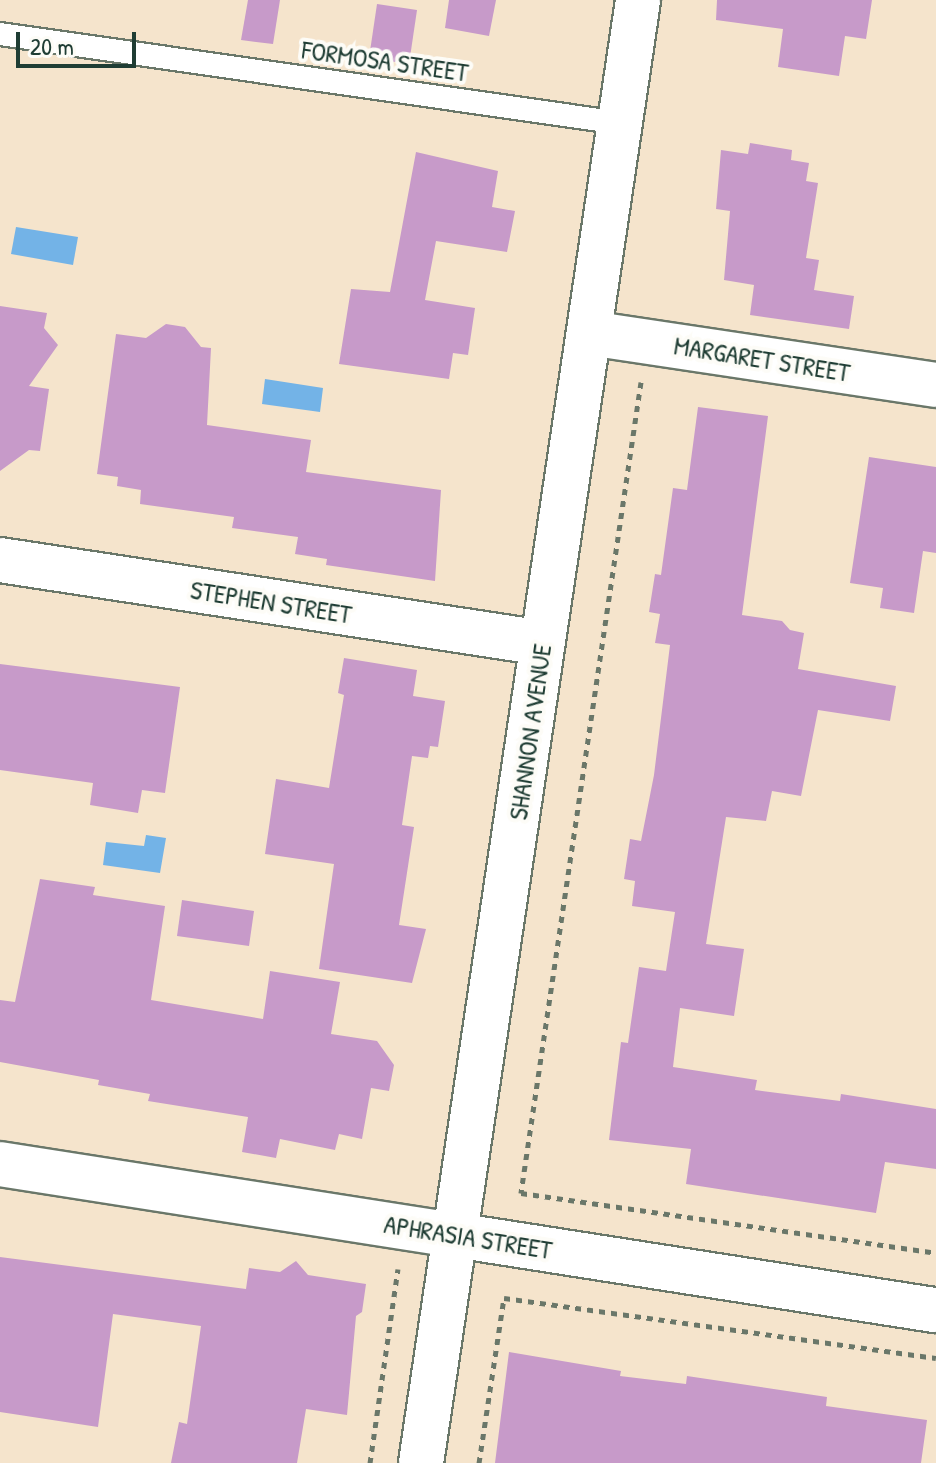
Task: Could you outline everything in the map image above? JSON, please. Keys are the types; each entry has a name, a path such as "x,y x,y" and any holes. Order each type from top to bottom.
{"main road":[{"name":"SHANNON AVENUE","path":"421,1463 638,0"},
{"name":"MARGARET STREET","path":"589,333 936,385"},
{"name":"STEPHEN STREET","path":"0,560 543,643"},
{"name":"APHRASIA STREET","path":"0,1164 936,1310"}],"lane":[{"name":"FORMOSA STREET","path":"0,34 620,123"}],"path":[{"path":"647,342 519,1181 521,1193 936,1253"},
{"path":"509,1176 519,1181"},
{"path":"370,1463 395,1261"},
{"path":"479,1463 504,1298 936,1358"}],"water":[{"path":"16,227 78,237 73,265 11,254"},
{"path":"265,379 323,388 320,412 262,404"},
{"path":"146,835 166,838 160,873 103,865 106,842 144,846"}],"building":[{"path":"248,0 280,0 273,44 241,40"},
{"path":"449,0 496,0 489,36 445,28"},
{"path":"717,0 872,0 866,39 845,36 839,76 778,67 783,29 716,20"},
{"path":"377,4 417,10 409,64 369,58"},
{"path":"750,143 792,150 791,160 809,163 806,181 818,183 806,258 819,260 814,290 854,296 849,329 750,315 754,285 724,280 730,211 716,209 721,150 748,154"},
{"path":"416,152 498,171 492,207 515,211 507,252 436,241 425,300 475,308 468,355 453,353 449,379 339,364 351,289 390,292"},
{"path":"0,306 47,313 44,328 58,345 29,386 49,389 40,451 29,450 0,471"},
{"path":"166,324 185,327 201,347 211,348 207,425 311,440 306,472 441,490 435,581 326,565 327,559 295,554 298,537 232,528 234,517 140,504 141,490 117,486 118,477 97,474 116,334 146,338"},
{"path":"698,407 768,416 742,615 782,621 790,630 804,633 798,669 896,686 890,721 818,710 801,796 772,791 766,821 726,817 706,944 744,949 734,1016 680,1008 673,1067 757,1080 755,1090 840,1101 841,1094 936,1109 936,1169 885,1162 876,1213 686,1184 691,1149 609,1140 621,1042 628,1043 639,967 666,971 675,912 632,906 635,881 624,879 630,839 641,841 654,775 670,645 655,643 660,614 649,612 655,574 661,575 673,488 687,490"},
{"path":"869,457 936,467 936,553 923,551 914,613 880,608 883,588 850,583"},
{"path":"344,658 417,670 413,696 445,701 438,747 430,746 428,758 412,756 402,825 414,827 399,925 426,929 412,983 319,969 334,864 265,854 276,779 329,788 344,695 338,693"},
{"path":"0,664 180,687 165,793 142,790 138,813 90,805 93,783 0,770"},
{"path":"40,879 95,887 93,895 165,906 151,1000 263,1019 270,971 340,982 331,1034 377,1041 394,1065 389,1091 371,1088 362,1139 339,1134 335,1150 280,1139 276,1158 242,1152 248,1117 148,1101 150,1094 98,1085 99,1080 0,1062 0,1000 15,1002"},
{"path":"182,900 254,911 249,946 177,936"},
{"path":"0,1257 246,1289 249,1268 280,1272 296,1261 308,1275 366,1284 362,1312 356,1316 347,1415 306,1409 297,1463 171,1463 179,1422 187,1424 201,1326 113,1314 98,1427 0,1412"},
{"path":"509,1352 621,1371 620,1376 686,1384 687,1376 827,1397 826,1406 927,1420 921,1463 495,1463"}]}
